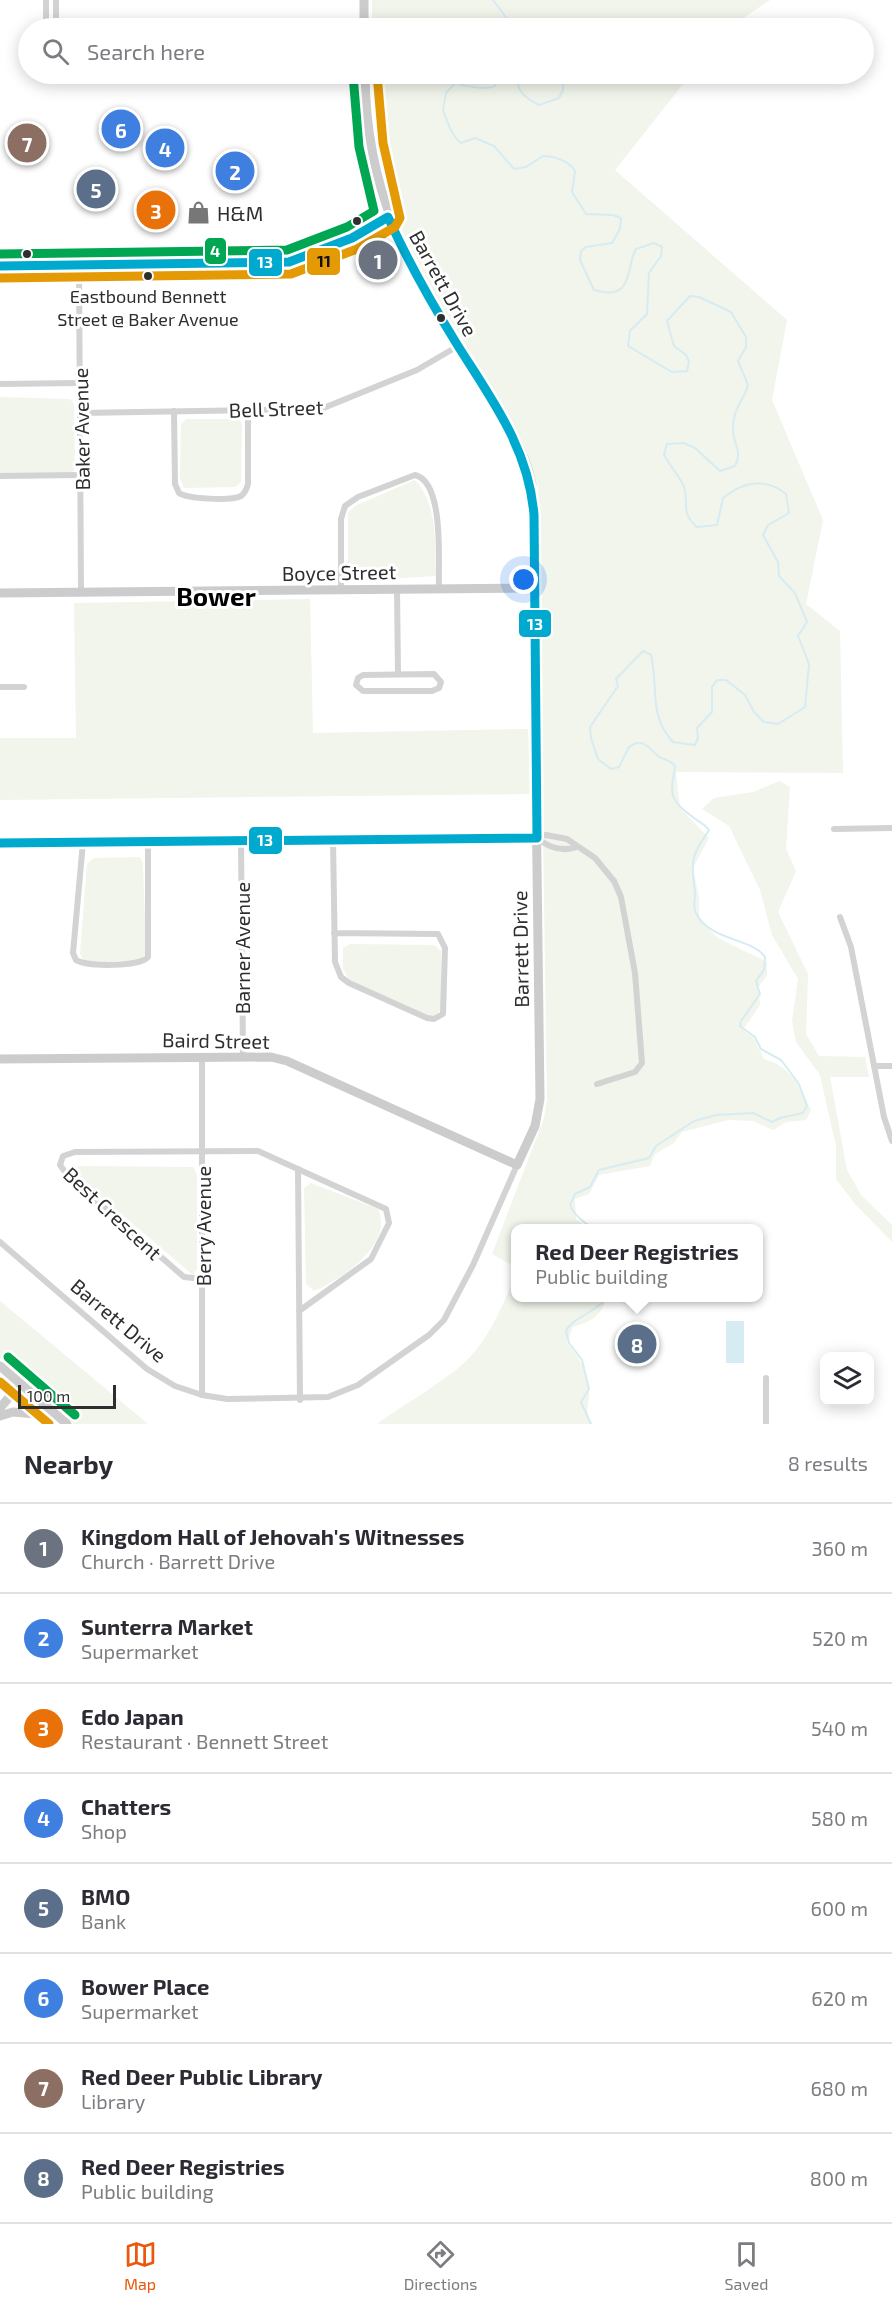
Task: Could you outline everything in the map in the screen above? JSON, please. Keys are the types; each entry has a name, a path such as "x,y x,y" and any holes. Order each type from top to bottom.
{"street":[{"path":"46,0 46,18"},
{"path":"56,0 56,18"},
{"path":"364,0 364,18"},
{"name":"Barrett Drive","path":"0,1242 154,1374 202,1395 226,1399 300,1400 328,1397 352,1389 440,1325 457,1297 535,1126 540,1099 534,502 527,464 521,449 424,292 388,217 371,145 366,84"},
{"path":"0,266 289,262 352,238 388,217"},
{"name":"Baker Avenue","path":"79,265 81,592"},
{"name":"Bell Street","path":"81,412 328,408 417,370 458,346"},
{"path":"0,384 80,383"},
{"path":"174,411 175,484 179,493 192,498 235,497 245,492 248,484 248,410"},
{"path":"0,476 81,475"},
{"path":"341,590 341,519 345,506 358,497 415,475 424,479 429,486 436,512 439,588"},
{"name":"Boyce Street","path":"0,593 534,588"},
{"path":"397,589 398,674"},
{"path":"398,674 434,674 441,682 439,688 432,691 363,691 357,688 356,681 363,675 398,674"},
{"path":"0,687 24,687"},
{"path":"834,829 892,828"},
{"path":"0,843 537,838 546,835 567,840 603,866 621,897 635,973 642,1063 638,1070 597,1084"},
{"path":"537,838 546,846 566,851 577,848"},
{"path":"333,839 334,933 335,965 345,981 427,1018 435,1019 443,1014 445,948 438,934 334,933"},
{"name":"Barner Avenue","path":"241,840 243,1056"},
{"path":"83,842 73,953 76,960 86,964 138,963 148,957 148,841"},
{"path":"840,917 851,947 884,1117 892,1141"},
{"name":"Berry Avenue","path":"202,1057 202,1395"},
{"name":"Baird Street","path":"0,1059 271,1057 287,1061 517,1165"},
{"path":"874,1066 892,1066"},
{"path":"202,1151 258,1151 383,1207 389,1216 371,1259 299,1311"},
{"name":"Best Crescent","path":"202,1151 75,1152 63,1156 60,1162 68,1176 180,1274 187,1278 203,1279"},
{"path":"298,1169 300,1400"},
{"path":"0,1366 67,1424"},
{"path":"766,1378 766,1424"},
{"path":"0,1408 4,1390 17,1381"},
{"path":"4,1390 47,1424"},
{"path":"0,1416 13,1412 36,1414"}],"shaded area":[{"path":"372,0 770,0 744,18 372,18"},
{"path":"372,84 683,84 615,170 787,320 772,400 823,520 806,604 840,631 843,773 676,772 680,808 709,838 693,868 699,897 699,920 718,938 767,962 767,976 758,987 760,1005 743,1030 754,1038 764,1059 781,1067 794,1078 811,1110 806,1120 786,1122 773,1130 753,1121 728,1120 682,1132 674,1143 655,1154 650,1166 599,1175 589,1194 575,1199 576,1219 582,1224 511,1224 511,1265 492,1254 544,1118 547,1101 538,485 524,447 431,288 395,216 375,128"},
{"path":"0,397 70,399 74,404 75,469 70,475 0,476"},
{"path":"186,419 239,419 242,424 241,482 235,487 184,488 180,477 181,424"},
{"path":"415,480 428,501 434,525 436,576 353,581 348,571 348,513 355,506"},
{"path":"310,599 313,733 528,729 530,794 0,800 0,738 76,738 74,603"},
{"path":"780,781 790,787 786,849 796,871 778,912 808,974 806,1034 819,1056 865,1057 869,1077 830,1077 847,1170 861,1195 892,1225 892,1242 855,1204 836,1179 836,1146 820,1075 796,1042 792,1021 798,979 772,935 760,890 729,826 702,809 714,798 753,792"},
{"path":"140,857 143,863 146,953 140,961 85,963 80,954 87,864 94,858"},
{"path":"350,944 434,945 441,951 441,1008 436,1017 430,1019 351,983 343,969 343,948"},
{"path":"79,1166 193,1167 197,1174 197,1269 193,1275 72,1172"},
{"path":"311,1183 378,1209 381,1222 379,1235 372,1248 362,1259 338,1278 314,1291 306,1284 304,1188"},
{"path":"511,1285 511,1302 605,1302 598,1314 585,1323 573,1327 567,1343 586,1373 589,1388 587,1414 591,1424 377,1424 438,1383 467,1360 492,1327"},
{"path":"0,1301 148,1424 74,1424 0,1358"},
{"path":"726,1321 744,1321 744,1363 726,1363"}],"waterway":[{"path":"493,0 506,18"},
{"path":"454,84 446,93 443,110 450,128 461,143 475,138 494,146 514,169 526,167 543,156 557,158 575,171 572,192 586,214 613,215 621,218 620,229 612,243 586,247 581,251 580,260 594,290 616,291 626,281 636,249 654,243 662,247 661,256 649,273 647,314 630,331 628,346 672,372 687,371 689,362 686,355 674,346 667,321 690,296 699,297 731,312 746,337 746,347 738,361 748,385 733,422 738,456 735,466 720,471 695,448 684,443 667,444 664,454 682,483 686,493 688,516 697,527 717,525 723,498 746,485 770,485 786,494 789,513 768,525 763,535 778,562 779,576 795,593 807,622 798,636 809,664 805,707 778,724 764,722 754,712 745,695 726,680 717,680 712,687 712,712 697,728 698,738 695,745 673,742 665,732 657,712 651,655 643,651 616,679 618,686 590,727 598,759 611,769 619,767 629,747 638,743 645,744 658,756 675,766 673,796 686,812 709,830 696,852 693,864 696,913 711,929 751,946 765,957 764,970 756,981 760,994 741,1021 740,1026 755,1037 761,1049 781,1060 799,1084 807,1106 803,1113 772,1122 753,1113 716,1115 694,1121 656,1146 649,1158 599,1170 590,1187 575,1194 570,1205 587,1224"},
{"path":"461,84 487,88 495,84"},
{"path":"518,84 522,93 539,105 559,98 563,84"},
{"path":"591,1424 581,1402 589,1389 582,1360 569,1343 566,1331 574,1322 603,1302"}],"transit line":[{"name":"4","path":"0,254 287,250 347,227 374,211 359,147 354,84"},
{"name":"11","path":"0,278 291,274 357,249 395,227 400,218 383,143 378,84"},
{"name":"13","path":"0,266 289,262 352,238 388,217 430,299 507,426 525,468 531,491 534,515 537,838 0,843"},
{"name":"4","path":"8,1357 75,1415"},
{"name":"11","path":"0,1382 49,1424"}],"place":[{"name":"Bower Place","path":"121,129"},
{"name":"Red Deer Public Library","path":"27,143"},
{"name":"Chatters","path":"165,148"},
{"name":"Sunterra Market","path":"235,171"},
{"name":"BMO","path":"96,189"},
{"name":"Edo Japan","path":"156,210"},
{"name":"H&M","path":"199,213"},
{"name":"Kingdom Hall of Jehovah's Witnesses","path":"378,260"},
{"name":"Eastbound Bennett Street @ Baker Avenue","path":"148,276"},
{"name":"Red Deer Registries","path":"637,1344"}],"district":[{"name":"Bower","path":"216,595"}]}
